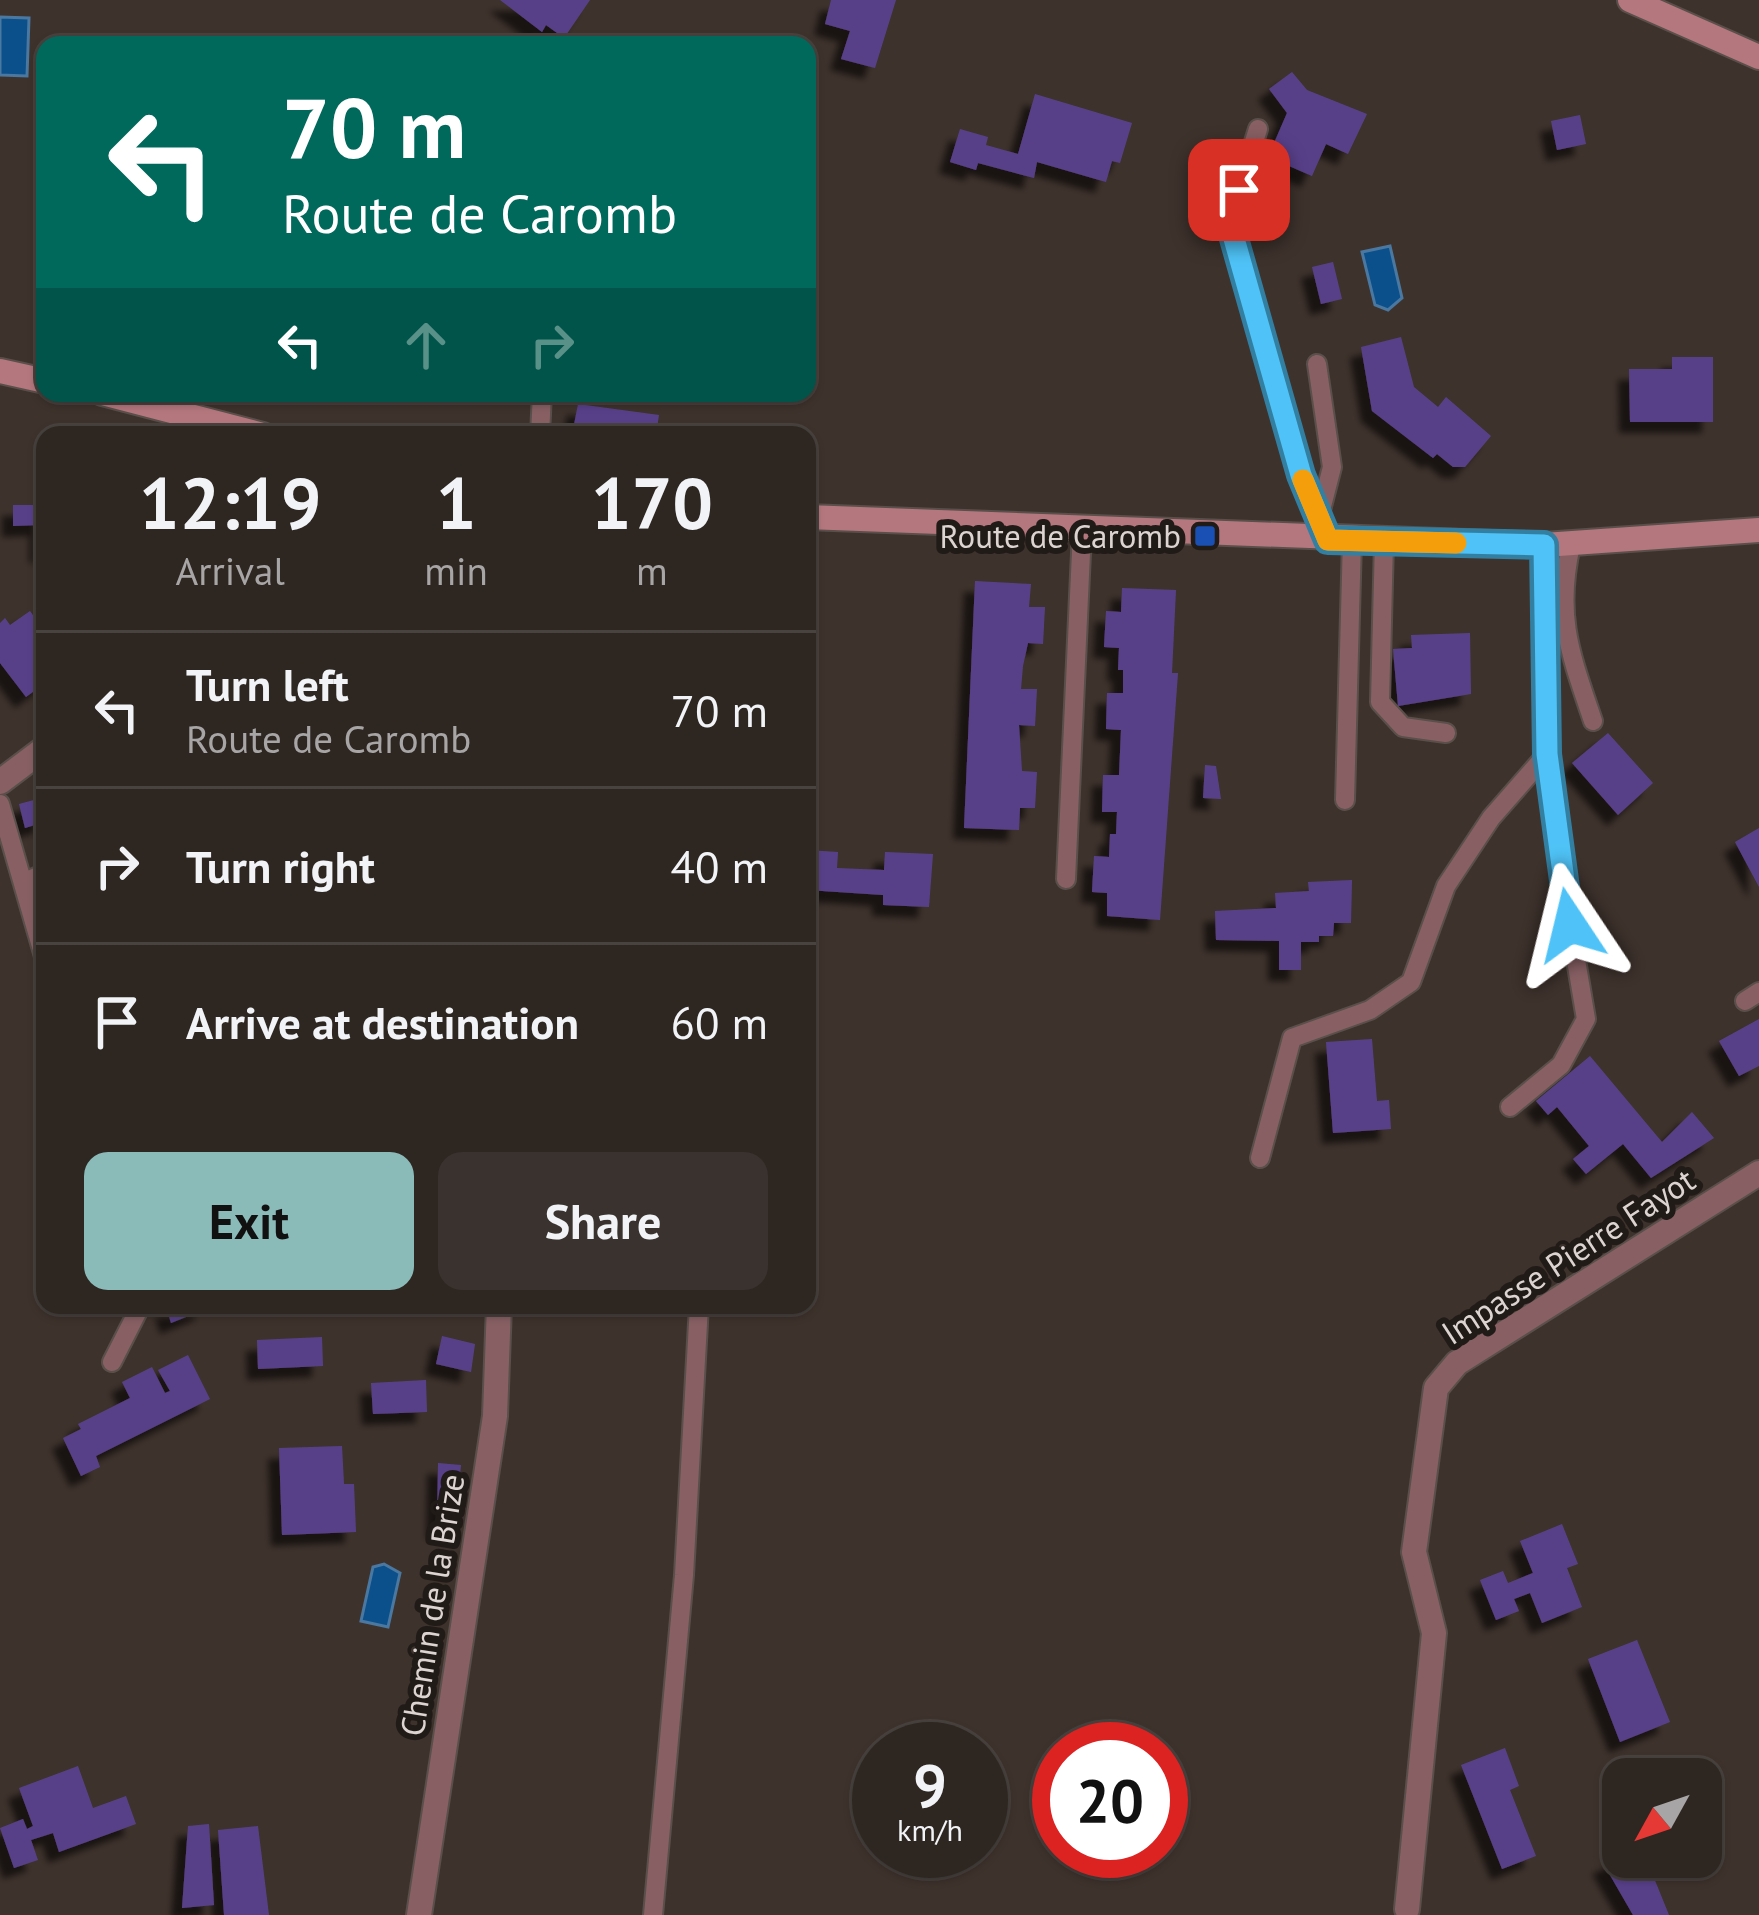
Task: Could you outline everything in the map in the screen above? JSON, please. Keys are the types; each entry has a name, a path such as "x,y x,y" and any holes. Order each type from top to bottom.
{"main road":[{"path":"1630,0 1759,57"},
{"path":"0,371 36,379"},
{"path":"136,402 228,426"},
{"path":"1678,535 1759,514"},
{"path":"816,517 1082,531 1333,533 1384,541 1544,545 1759,530"}],"street":[{"path":"0,782 36,755"},
{"name":"Impasse Pierre Fayot","path":"1407,1909 1434,1633 1414,1552 1436,1388 1457,1363 1759,1173"},
{"name":"Chemin de la Brize","path":"419,1915 496,1416 499,1314"}],"lane":[{"path":"1258,129 1229,221 1301,475 1333,533"},
{"path":"1317,364 1332,467 1346,800"},
{"path":"1066,879 1082,531"},
{"path":"1384,541 1381,702 1403,727 1446,733"},
{"path":"1571,544 1561,591 1564,633 1593,721"},
{"path":"1510,1107 1561,1064 1586,1019 1547,754 1544,545"},
{"path":"1261,1158 1292,1038 1370,1010 1411,982 1446,886 1491,818 1547,754"},
{"path":"0,804 36,929"},
{"path":"23,884 36,878"},
{"path":"112,1362 136,1314"},
{"path":"653,1915 684,1575 698,1314"}],"water":[{"path":"0,17 29,18 27,76 0,75"},
{"path":"1390,246 1402,298 1388,310 1375,305 1362,252"},
{"path":"384,1564 400,1573 388,1627 361,1621 373,1567"}],"building":[{"path":"500,0 590,0 565,36 546,25 542,32"},
{"path":"831,0 896,0 875,68 841,59 850,31 825,24"},
{"path":"1292,72 1307,90 1367,114 1348,154 1326,144 1312,176 1268,157 1287,113 1269,89"},
{"path":"1035,94 1132,123 1120,163 1112,161 1106,182 1037,162 1034,178 978,163 976,170 950,162 960,129 988,137 986,145 1018,154"},
{"path":"1580,115 1586,144 1557,150 1551,121"},
{"path":"1333,262 1342,299 1321,304 1312,267"},
{"path":"1401,337 1414,387 1438,407 1446,397 1491,436 1465,467 1453,467 1437,454 1433,458 1372,411 1361,347"},
{"path":"1672,357 1713,357 1713,422 1630,422 1629,369 1672,369"},
{"path":"578,404 659,415 657,426 574,426"},
{"path":"13,505 36,505 36,525 13,526"},
{"path":"975,581 1031,584 1029,607 1045,607 1043,644 1028,643 1023,666 1021,689 1037,689 1035,726 1019,725 1022,771 1037,772 1035,808 1020,808 1019,830 964,828"},
{"path":"1122,588 1176,590 1172,673 1178,673 1160,920 1107,916 1107,893 1092,892 1094,856 1109,857 1110,834 1116,834 1117,812 1102,812 1103,775 1119,775 1121,730 1106,729 1107,693 1123,693 1123,670 1118,670 1119,648 1104,647 1106,611 1121,612"},
{"path":"30,611 36,619 36,690 26,697 0,663 0,623 5,618 10,625"},
{"path":"1470,633 1471,694 1398,706 1393,649 1412,648 1411,635"},
{"path":"1608,733 1653,783 1618,815 1572,763"},
{"path":"1205,765 1216,766 1221,799 1203,798"},
{"path":"36,799 36,825 25,828 19,804"},
{"path":"1759,828 1759,887 1735,842"},
{"path":"816,851 838,852 837,868 884,870 885,852 933,854 929,907 883,905 883,895 816,891"},
{"path":"1352,880 1351,923 1334,923 1333,936 1319,936 1319,942 1301,942 1301,970 1279,970 1279,941 1216,940 1215,911 1276,908 1275,893 1309,891 1308,882"},
{"path":"1759,1019 1759,1066 1739,1076 1719,1041"},
{"path":"1372,1039 1377,1101 1389,1100 1391,1129 1333,1133 1326,1042"},
{"path":"1590,1056 1662,1142 1692,1112 1714,1138 1651,1178 1623,1144 1586,1174 1573,1159 1589,1146 1557,1107 1548,1115 1536,1101"},
{"path":"168,1314 194,1314 171,1323"},
{"path":"442,1336 475,1344 471,1372 436,1364"},
{"path":"322,1337 323,1366 258,1369 257,1340"},
{"path":"188,1355 210,1399 96,1456 100,1467 81,1476 63,1438 81,1429 78,1424 130,1398 122,1382 152,1367 165,1393 170,1391 158,1370"},
{"path":"426,1380 427,1412 373,1414 371,1383"},
{"path":"342,1446 344,1484 354,1484 356,1532 282,1535 279,1448"},
{"path":"438,1463 461,1465 455,1529 437,1528"},
{"path":"1562,1524 1578,1564 1567,1568 1582,1607 1542,1623 1530,1593 1514,1599 1519,1611 1496,1620 1480,1580 1503,1571 1508,1583 1533,1573 1520,1541"},
{"path":"1637,1640 1670,1722 1620,1742 1588,1659"},
{"path":"1505,1748 1519,1786 1510,1790 1536,1856 1502,1869 1461,1765"},
{"path":"78,1766 93,1808 126,1796 136,1824 59,1852 53,1833 31,1840 38,1860 14,1868 0,1828 23,1819 27,1829 33,1826 19,1788"},
{"path":"209,1824 214,1905 182,1908 188,1826"},
{"path":"258,1826 269,1915 224,1915 218,1830"},
{"path":"1612,1878 1654,1878 1669,1915 1633,1915"}],"slow traffic":[{"path":"1303,480 1328,540 1456,543"}],"place":[{"name":"Route de Caromb","path":"1205,536"}],"route":[{"path":"1239,190 1229,221 1301,475 1328,540 1544,545 1547,754 1570,925"}]}
